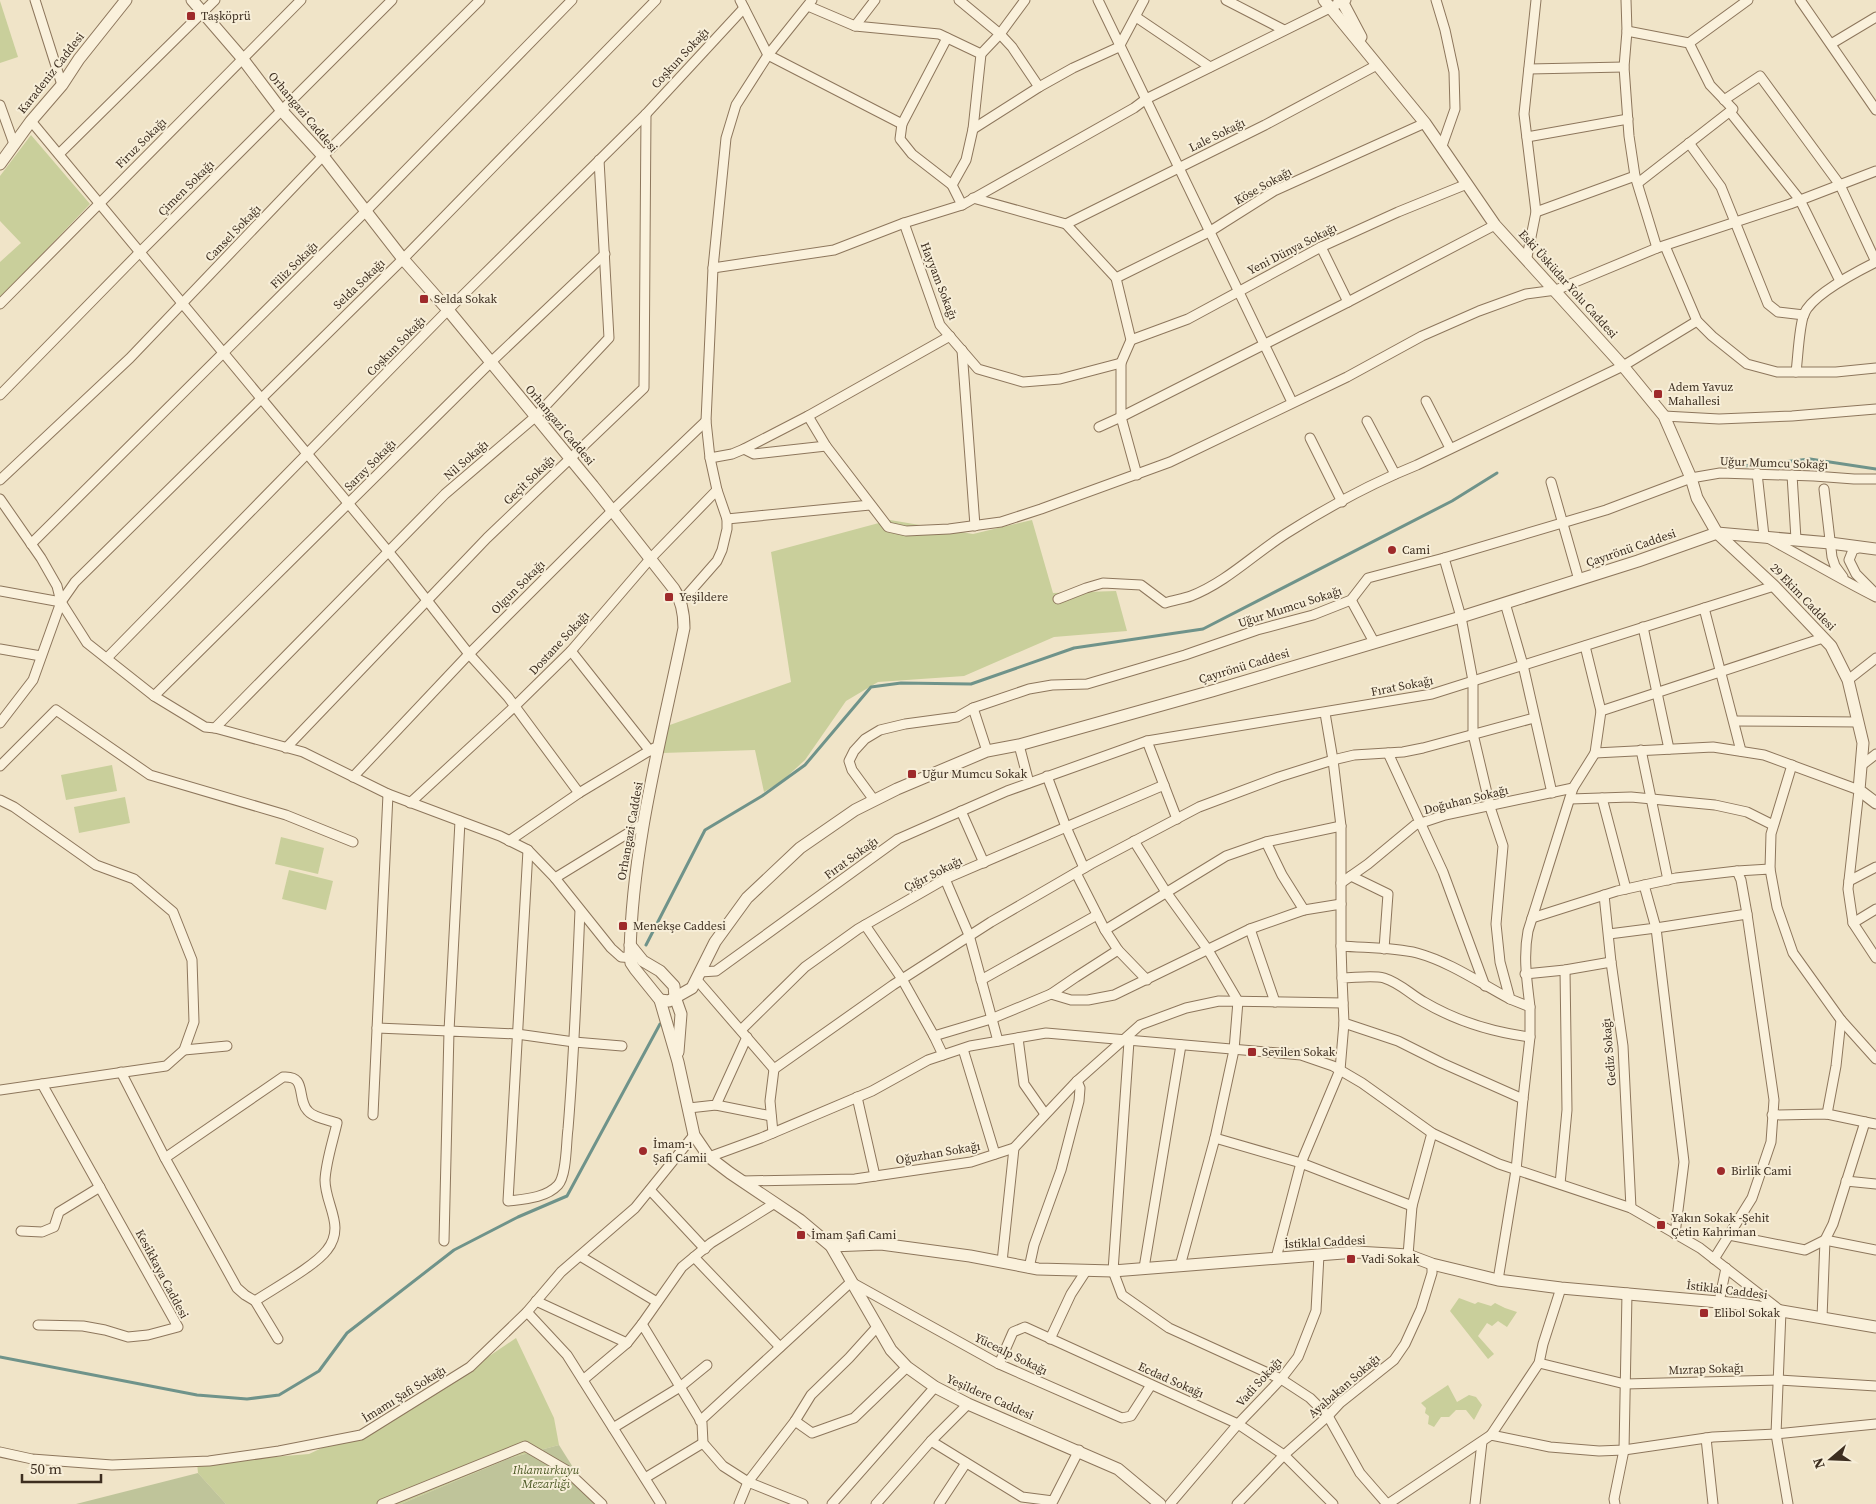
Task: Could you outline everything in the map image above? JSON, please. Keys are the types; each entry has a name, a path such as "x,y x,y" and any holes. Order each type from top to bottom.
{"street":[{"path":"35,0 62,85"},
{"name":"Karadeniz Caddesi","path":"0,164 31,121 62,85 79,59 126,0"},
{"name":"Orhangazi Caddesi","path":"192,0 242,58 282,110 323,156 403,259 448,310 613,510 674,589 681,602 684,628 643,824 633,897 630,945 635,958"},
{"path":"60,154 215,0"},
{"name":"Firuz Sokağı","path":"0,304 301,0"},
{"name":"Çimen Sokağı","path":"0,396 139,253 392,0"},
{"name":"Cansel Sokağı","path":"0,480 130,358 323,156 480,0"},
{"name":"Filiz Sokağı","path":"31,544 366,211 572,0"},
{"name":"Selda Sokağı","path":"1,720 33,680 61,602 75,582 403,259 656,0"},
{"path":"855,26 875,0"},
{"path":"959,0 1000,34 1012,47 1039,87"},
{"path":"952,185 966,160 973,128 982,54 1000,34 1025,0"},
{"path":"1098,0 1119,47 1146,98 1292,402"},
{"path":"973,128 1073,68 1119,47 1144,0"},
{"path":"1226,0 1284,30"},
{"path":"1436,0 1454,72 1455,110 1442,146"},
{"path":"1527,258 1536,212 1524,114 1536,0"},
{"path":"1626,0 1627,30 1624,67 1628,119 1637,179 1661,247 1697,321 1712,336 1748,364 1777,372 1836,372 1876,368"},
{"path":"1627,30 1689,43 1748,0"},
{"path":"1800,0 1876,110"},
{"path":"713,268 834,250 904,223 962,205 1134,108 1146,98 1337,2"},
{"name":"Eski Üsküdar Yolu Caddesi","path":"1337,2 1377,65 1442,146 1495,225 1556,290 1664,416 1691,478 1697,498 1717,532"},
{"path":"681,602 717,561 726,540 727,519 717,490 710,458 706,421 713,268 726,138 736,105 768,55 810,3 855,26 939,34 982,54"},
{"path":"742,4 768,55 902,124"},
{"name":"Coşkun Sokağı","path":"107,658 448,310 646,114 742,4"},
{"path":"1136,17 1210,67"},
{"path":"1830,44 1876,18"},
{"path":"947,38 902,124 900,139 912,154 952,185 962,205"},
{"path":"1536,212 1637,179 1689,143 1733,109 1710,85 1689,43"},
{"name":"Lale Sokağı","path":"1066,224 1265,125 1377,65"},
{"path":"1529,68 1624,67"},
{"path":"1724,100 1760,76 1840,185 1876,262 1840,281 1808,307 1804,316 1796,372"},
{"path":"0,105 14,144"},
{"path":"1730,112 1800,200 1840,281"},
{"name":"Geçit Sokağı","path":"286,748 487,538 644,388 646,114"},
{"path":"1527,137 1628,119"},
{"path":"31,121 60,154 222,354 308,454 469,654 515,706 579,793"},
{"name":"Köse Sokağı","path":"1116,278 1209,232 1274,191 1425,123"},
{"path":"1689,143 1721,187 1768,304 1778,312 1804,316"},
{"name":"Nil Sokağı","path":"215,728 445,494 536,417 609,338 599,160"},
{"path":"808,416 826,446 870,506 884,523 892,529 906,531 975,526 1001,522 1170,462 1347,377 1445,325 1526,294 1556,290 1661,247 1800,200 1876,171"},
{"name":"Yeni Dünya Sokağı","path":"1131,340 1188,319 1321,246 1467,184"},
{"path":"973,198 1066,224 1116,278 1131,340 1122,363 1121,417 1137,475"},
{"name":"Hayyam Sokağı","path":"904,223 940,325 978,369 1023,382 1060,379 1122,363"},
{"path":"1099,426 1121,417 1264,345 1495,225"},
{"path":"1321,246 1348,302"},
{"name":"Saray Sokağı","path":"154,696 491,362 605,254"},
{"path":"1058,600 1103,583 1141,585 1165,602 1190,596 1211,587 1288,533 1342,502 1394,474 1623,366 1697,321"},
{"path":"710,458 732,454 744,449 808,416 950,336"},
{"path":"962,349 975,526"},
{"path":"1426,401 1450,448"},
{"path":"1664,416 1719,419 1792,416 1876,409"},
{"name":"Olgun Sokağı","path":"353,777 469,654 613,510 706,421"},
{"path":"1367,421 1394,474"},
{"path":"1310,438 1342,502"},
{"path":"744,449 754,454 826,446"},
{"name":"Uğur Mumcu Sokağı","path":"874,800 852,770 849,761 854,751 880,730 905,724 956,717 973,708 1029,689 1052,685 1087,684 1313,614 1351,600 1368,578 1444,558 1606,510 1691,478 1720,473 1758,473 1854,480 1876,479"},
{"path":"1758,473 1764,536 1824,568 1847,583 1876,595"},
{"path":"1792,475 1796,539"},
{"path":"1551,482 1578,580"},
{"path":"1824,489 1830,542 1835,566 1847,583"},
{"name":"Dostane Sokağı","path":"410,803 515,706 571,651 650,559 717,490"},
{"path":"0,499 57,586 61,602 87,643 154,696 205,727 215,728 303,752 388,794 460,821 528,850 555,878 611,948 621,957 635,958 656,969 674,986 675,997 681,1014 678,1062"},
{"path":"727,519 870,506"},
{"name":"Çayırönü Caddesi","path":"698,976 715,942 747,898 800,848 855,810 874,800 987,751 1019,745 1212,691 1461,617 1578,580 1717,532 1830,542 1876,549"},
{"name":"29 Ekim Caddesi","path":"1717,532 1774,586 1831,646 1848,680 1863,743 1859,790"},
{"path":"1860,547 1853,550 1849,560 1856,574 1876,595"},
{"path":"1444,558 1461,617 1472,681 1473,734 1490,806 1503,846 1496,924 1500,962 1510,999"},
{"name":"Fırat Sokağı","path":"698,976 716,971 898,839 960,811 1047,776 1147,741 1432,694 1774,586"},
{"path":"0,591 61,602"},
{"path":"1351,600 1374,642"},
{"path":"1505,603 1523,665 1552,792"},
{"path":"1704,608 1722,670 1741,751"},
{"path":"1643,627 1669,749"},
{"path":"1602,711 1823,638"},
{"path":"1498,1280 1516,1170 1530,1038 1530,1007 1525,974 1525,947 1532,918 1573,788 1595,752 1602,711 1585,646"},
{"path":"0,649 41,656"},
{"path":"571,651 650,751"},
{"path":"1848,680 1876,658"},
{"path":"973,708 987,751"},
{"path":"0,766 56,710 150,775 286,816 353,842"},
{"path":"1276,1258 1301,1163 1340,1070 1344,1023 1341,946 1341,826 1325,713"},
{"path":"774,1070 902,979 969,935 1080,870 1176,819 1217,800 1279,777 1333,760 1354,755 1423,748 1534,718"},
{"path":"1734,721 1858,722"},
{"path":"1147,741 1176,819"},
{"path":"509,841 579,793 660,744"},
{"path":"1019,745 1029,783"},
{"path":"1595,752 1713,747 1764,755 1859,790 1876,803"},
{"path":"1641,750 1668,880"},
{"path":"1388,753 1443,872 1485,986"},
{"path":"1862,765 1876,754"},
{"path":"1792,766 1771,834 1770,869 1776,907 1794,952 1841,1020 1876,1058"},
{"path":"1047,776 1097,915 1118,950 1147,980"},
{"name":"Çığır Sokağı","path":"716,1104 744,1033 805,968 864,925 945,879 1164,785"},
{"name":"Doğuhan Sokağı","path":"1341,883 1421,823 1445,815 1573,788"},
{"path":"1859,790 1848,889 1853,923 1876,958"},
{"path":"373,1115 388,794"},
{"path":"1570,799 1631,797 1715,805 1747,812 1773,825"},
{"path":"1602,798 1626,889"},
{"path":"0,800 14,807 96,865 134,880 173,912 192,960 194,1022 184,1050 166,1066 0,1090"},
{"path":"960,811 984,862"},
{"path":"444,1241 449,1031 460,821"},
{"path":"555,878 643,824"},
{"path":"1105,930 1226,856 1266,842 1341,826"},
{"path":"1134,841 1166,892 1208,950 1238,1001 1234,1050 1215,1138 1180,1266"},
{"path":"1266,842 1282,875 1304,910"},
{"path":"528,850 508,1201 547,1193 559,1184 564,1168 574,1042 580,910"},
{"path":"1849,881 1876,867"},
{"path":"1532,918 1604,895 1668,880 1737,870 1770,869"},
{"path":"1714,1259 1752,1198 1771,1142 1774,1100 1747,914 1741,880 1737,870"},
{"path":"1351,876 1388,894 1384,949"},
{"path":"945,879 969,935 998,1041"},
{"path":"1644,885 1656,928 1684,1162 1675,1234"},
{"name":"Gediz Sokağı","path":"1604,895 1623,1046 1631,1208"},
{"path":"1052,994 1071,1000 1088,1000 1114,995 1250,929 1304,910 1341,904"},
{"path":"1853,923 1876,909"},
{"path":"1609,934 1747,914"},
{"path":"981,980 1097,915"},
{"path":"864,925 902,979 943,1055"},
{"path":"1250,929 1275,1002"},
{"path":"1341,946 1418,953 1530,1007"},
{"path":"934,1036 991,1019 1052,994 1118,950"},
{"path":"635,958 635,969 660,1000 678,1062 694,1135 709,1157 800,1220 831,1246"},
{"path":"1525,974 1565,970 1611,962"},
{"path":"648,985 647,974 656,969"},
{"path":"1560,1184 1567,1110 1565,970"},
{"path":"671,983 683,984 698,976"},
{"path":"660,1000 664,1002 669,1001 687,992 692,988 698,976"},
{"path":"698,976 774,1070 770,1101 774,1133"},
{"path":"1342,978 1383,978 1403,986 1423,1002 1468,1024 1499,1033 1530,1038"},
{"path":"1002,1262 1014,1148 1077,1081 1126,1040 1140,1025 1186,1008 1219,1000 1343,1003"},
{"path":"1827,1114 1836,1066 1841,1020"},
{"path":"1344,1023 1398,1041 1523,1099"},
{"path":"377,1028 517,1034 622,1046"},
{"path":"709,1157 774,1133 857,1097 928,1060 963,1048 998,1041 1046,1033 1301,1055 1340,1070 1362,1083 1432,1133 1499,1164 1631,1208 1700,1248 1781,1311 1776,1434 1788,1504"},
{"path":"1018,1038 1024,1084 1045,1114"},
{"path":"1126,1040 1113,1271 1122,1295 1169,1328 1281,1379 1310,1398 1328,1416 1360,1473 1388,1504 1491,1435 1539,1363 1542,1344 1561,1288"},
{"path":"1144,1268 1181,1045"},
{"path":"184,1050 227,1046"},
{"path":"963,1048 995,1154"},
{"path":"121,1072 165,1158 237,1288 255,1301 278,1339"},
{"path":"165,1158 283,1077 293,1078 297,1081 307,1110 311,1114 337,1123 325,1182 335,1219 332,1243 320,1257 255,1301"},
{"path":"1029,1268 1034,1245 1061,1170 1079,1101 1080,1088 1077,1081"},
{"name":"Kesikkaya Caddesi","path":"38,1325 83,1326 128,1337 148,1335 178,1327 42,1084"},
{"path":"857,1097 875,1176"},
{"path":"689,1108 716,1104 771,1116"},
{"path":"1772,1115 1827,1114 1876,1124"},
{"path":"1822,1318 1825,1240 1833,1224 1866,1122"},
{"path":"1408,1255 1412,1206 1432,1133"},
{"name":"İmamı Şafi Sokağı","path":"0,1452 32,1459 112,1465 209,1461 280,1451 361,1435 470,1367 527,1312 561,1272 635,1208 694,1135"},
{"path":"1215,1138 1301,1163 1412,1206"},
{"name":"Oğuzhan Sokağı","path":"742,1181 855,1179 971,1162 1014,1148"},
{"path":"1846,1181 1876,1184"},
{"path":"21,1231 42,1232 54,1227 59,1212 100,1187"},
{"path":"650,1190 705,1249"},
{"path":"583,1380 626,1343 642,1324 682,1267 705,1249 775,1203"},
{"path":"1729,1235 1805,1250 1825,1240 1876,1250"},
{"name":"İstiklal Caddesi","path":"831,1246 881,1244 1002,1262 1038,1270 1086,1271 1113,1271 1356,1252 1408,1255 1432,1264 1498,1280 1561,1288 1719,1302 1876,1327"},
{"name":"Yeşildere Caddesi","path":"831,1246 891,1350 907,1366 934,1387 968,1404 1079,1450 1118,1469 1160,1504"},
{"name":"Vadi Sokağı","path":"1170,1504 1238,1424 1281,1379 1298,1357 1316,1311 1319,1255"},
{"path":"580,1256 658,1302"},
{"path":"694,1257 780,1347"},
{"name":"Ayabakan Sokağı","path":"1237,1504 1284,1455 1340,1403 1394,1360 1405,1344 1421,1309 1432,1273 1432,1264"},
{"path":"1719,1302 1726,1268"},
{"path":"1050,1339 1071,1294 1086,1271"},
{"path":"700,1421 851,1282"},
{"name":"Yücealp Sokağı","path":"851,1282 999,1364 1122,1418 1131,1416 1152,1385"},
{"path":"1605,1504 1614,1502 1624,1450 1627,1293"},
{"path":"536,1301 626,1343"},
{"path":"527,1312 567,1355 661,1504"},
{"path":"642,1324 700,1421 703,1443 723,1466 748,1482 803,1504"},
{"path":"739,1504 748,1482 795,1421 811,1395 877,1327"},
{"name":"Ecdad Sokağı","path":"999,1364 1013,1332 1025,1327 1238,1424 1284,1455 1333,1504"},
{"name":"Mızrap Sokağı","path":"1539,1363 1625,1384 1779,1380 1876,1386"},
{"path":"613,1428 680,1387 707,1365"},
{"path":"795,1421 812,1433 854,1418 907,1366"},
{"path":"832,1504 934,1387"},
{"path":"876,1504 931,1441 968,1404"},
{"path":"1491,1435 1550,1447 1599,1451 1624,1450 1706,1438 1776,1434 1876,1424"},
{"path":"1706,1438 1713,1504"},
{"path":"931,1441 1022,1497 1054,1503 1079,1450"},
{"path":"1475,1504 1482,1442"},
{"path":"645,1478 703,1443"},
{"path":"382,1504 525,1446 566,1470 602,1504"},
{"path":"939,1504 966,1463"}],"green space":[{"path":"0,1 18,57 0,63"},
{"path":"31,135 90,204 0,298 0,262 21,243 0,221 0,176"},
{"path":"890,520 973,534 1032,520 1053,593 1116,591 1127,631 1054,637 964,676 878,682 846,701 805,760 782,781 764,792 755,750 662,753 667,726 791,682 771,552"},
{"path":"112,765 117,791 66,800 61,775"},
{"path":"125,797 130,823 79,833 74,807"},
{"path":"281,837 324,848 318,874 275,864"},
{"path":"289,870 333,881 326,910 282,899"},
{"path":"1459,1298 1475,1304 1478,1302 1491,1306 1495,1303 1517,1312 1507,1327 1498,1321 1492,1326 1487,1323 1478,1336 1494,1354 1488,1359 1450,1311"},
{"path":"516,1338 554,1418 559,1445 510,1458 401,1504 226,1504 198,1473 197,1463 309,1454 426,1399"},
{"path":"1448,1385 1457,1402 1469,1395 1476,1397 1482,1405 1474,1420 1466,1410 1456,1410 1449,1417 1441,1417 1434,1427 1428,1424 1429,1416 1425,1413 1426,1408 1421,1403"},
{"name":"Ihlamurkuyu Mezarlığı","path":"559,1445 596,1504 401,1504 510,1458"},
{"path":"198,1473 226,1504 76,1504"}],"waterway":[{"path":"1724,463 1744,466 1810,459 1876,469"},
{"path":"646,945 705,830 762,796 805,765 871,687 901,683 971,684 1074,648 1203,629 1452,501 1497,473"},
{"path":"0,1357 197,1395 247,1399 279,1395 319,1371 347,1333 454,1250 518,1217 567,1196 660,1024"}],"place":[{"name":"Taşköprü","path":"191,16"},
{"name":"Selda Sokak","path":"424,299"},
{"name":"Adem Yavuz Mahallesi","path":"1658,394"},
{"name":"Cami","path":"1392,550"},
{"name":"Yeşildere","path":"669,597"},
{"name":"Uğur Mumcu Sokak","path":"912,774"},
{"name":"Menekşe Caddesi","path":"623,926"},
{"name":"Sevilen Sokak","path":"1252,1052"},
{"name":"İmam-ı Şafi Camii","path":"643,1151"},
{"name":"Birlik Cami","path":"1721,1171"},
{"name":"Yakın Sokak -Şehit Çetin Kahriman","path":"1661,1225"},
{"name":"İmam Şafi Cami","path":"801,1235"},
{"name":"Vadi Sokak","path":"1351,1259"},
{"name":"Elibol Sokak","path":"1704,1313"}]}
